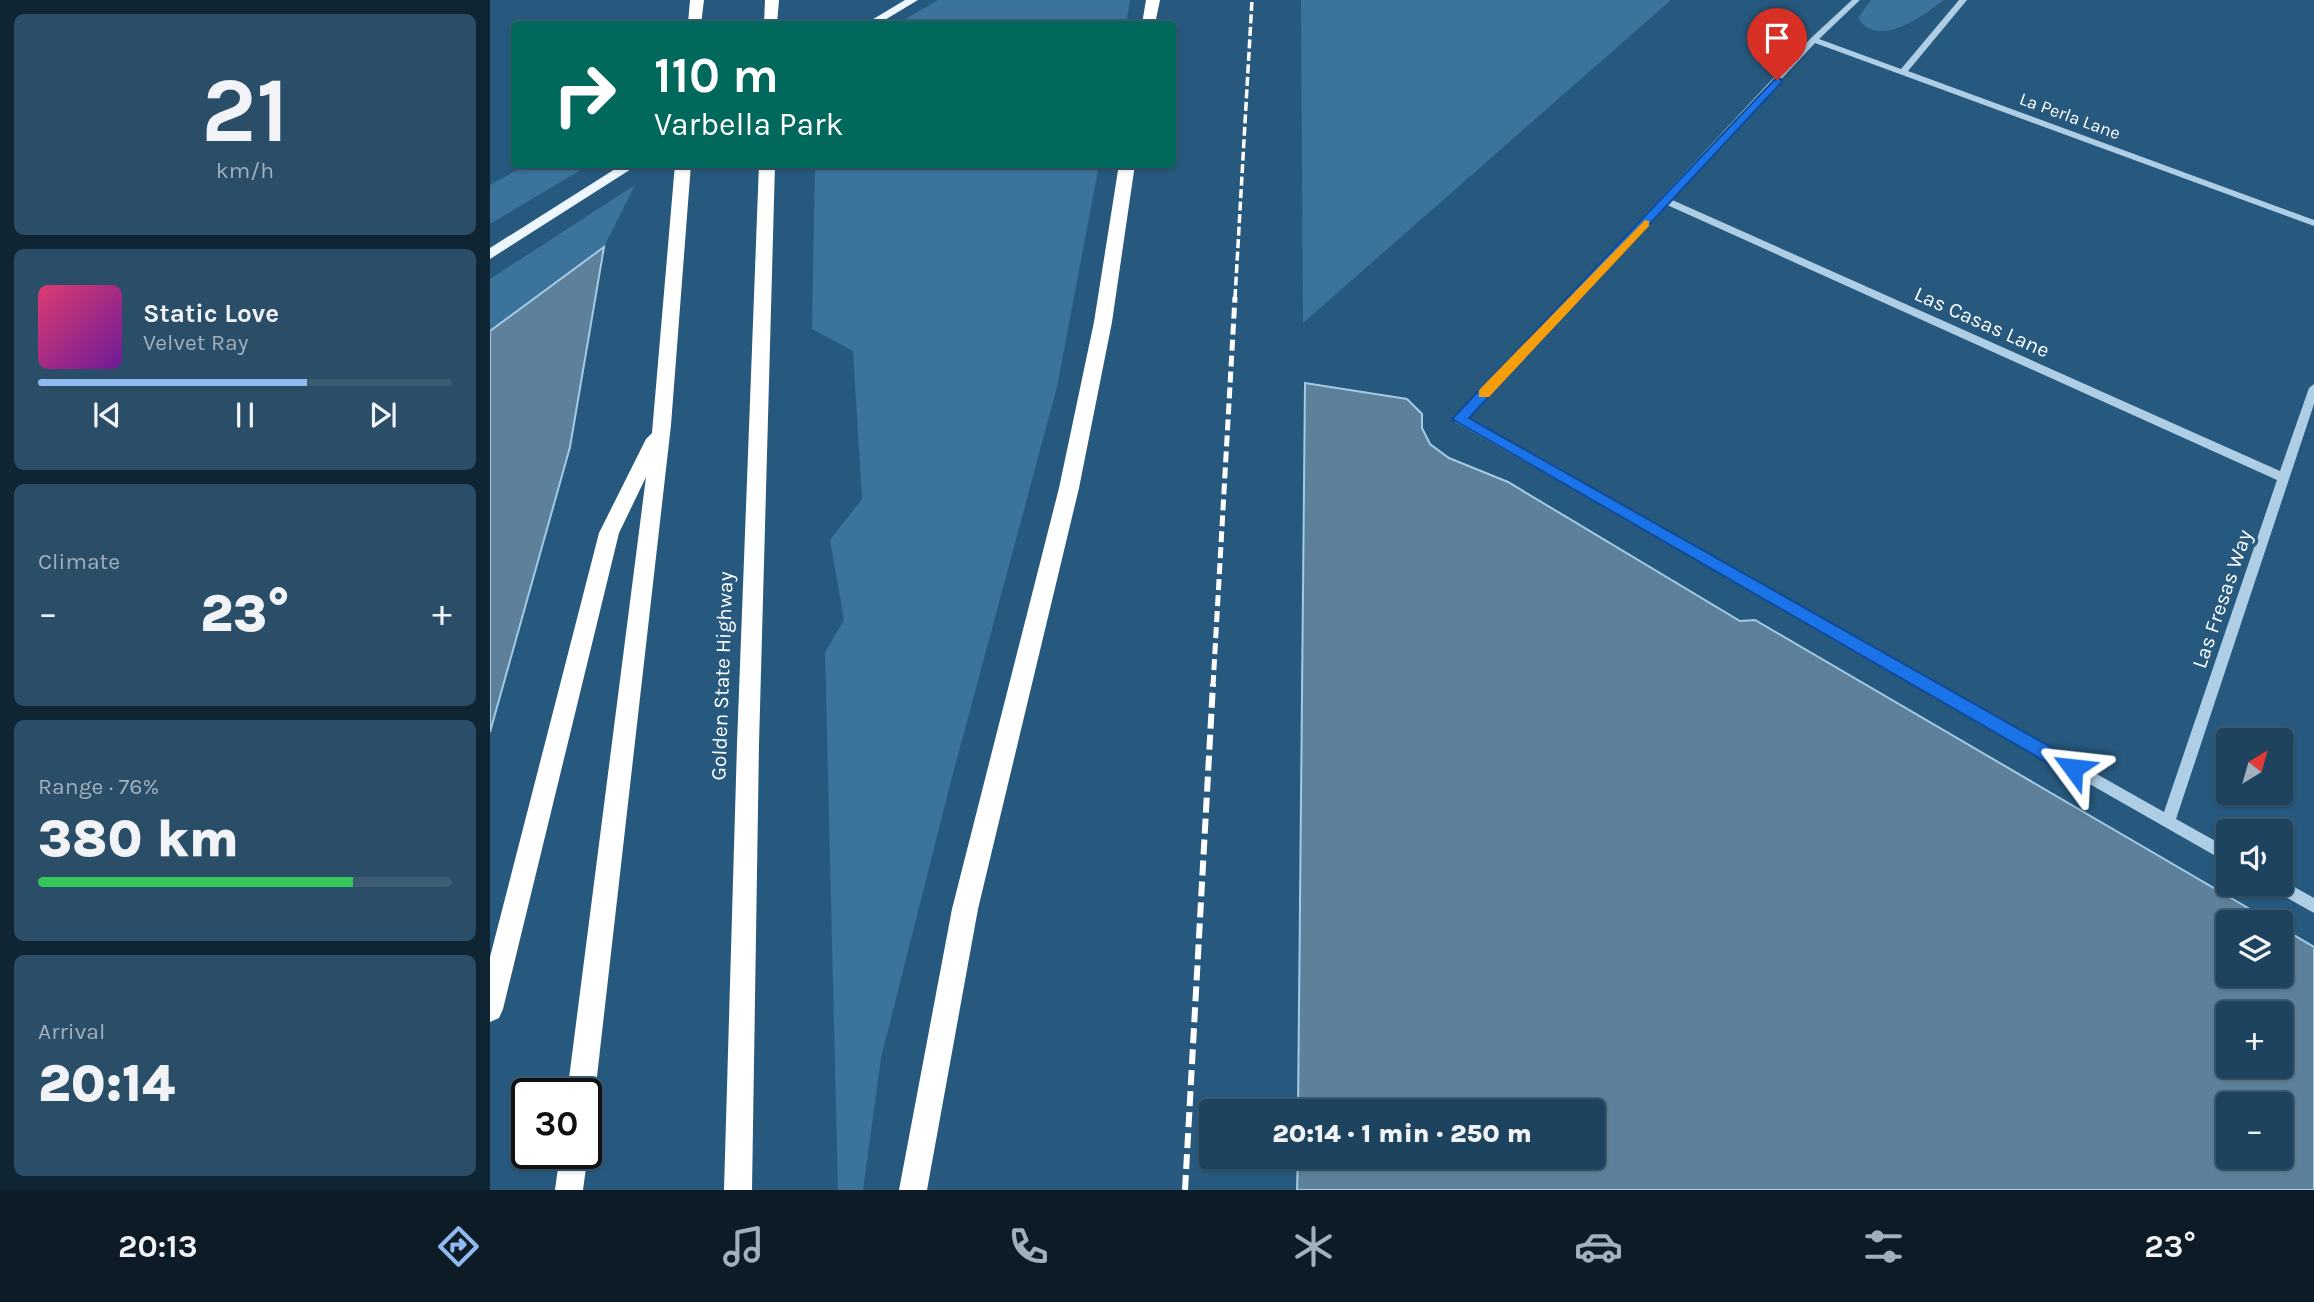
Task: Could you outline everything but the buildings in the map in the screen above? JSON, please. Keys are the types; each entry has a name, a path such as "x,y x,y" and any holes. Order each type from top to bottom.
{"highway":[{"path":"695,21 697,0"},
{"path":"771,21 772,0"},
{"path":"1150,21 1153,0"},
{"path":"583,1078 662,425 683,168"},
{"name":"Golden State Highway","path":"738,1190 748,731 766,168"},
{"path":"913,1190 965,909 1079,437 1103,322 1126,168"},
{"path":"490,1009 609,533 662,425"},
{"path":"569,1190 572,1169"}],"main road":[{"path":"876,21 913,0"},
{"path":"490,254 626,168"}],"street":[{"path":"1856,0 1814,40 1459,419 2216,849"},
{"path":"1903,72 1963,0"},
{"name":"La Perla Lane","path":"1814,40 2314,223"},
{"name":"Las Casas Lane","path":"1665,201 2284,478"},
{"name":"Las Fresas Way","path":"2168,822 2314,388"},
{"path":"2293,893 2314,905"}],"shaded area":[{"path":"938,0 1130,0 1126,21 902,21"},
{"path":"1301,0 1671,0 1303,323"},
{"path":"1871,0 1944,0 1901,27 1877,31 1867,27 1858,18"},
{"path":"521,168 584,168 490,224 490,185"},
{"path":"815,168 1098,168 1057,387 951,781 881,1058 863,1190 838,1190 825,652 844,620 830,540 862,499 853,351 812,329"},
{"path":"635,185 604,247 490,331 490,279"},
{"path":"604,247 570,447 490,732 490,331"},
{"path":"1305,383 1407,399 1422,414 1422,428 1430,444 1449,458 1508,482 1740,621 1755,620 2216,889 2216,896 2227,896 2251,910 2216,910 2216,987 2293,987 2293,935 2314,947 2314,1190 1297,1190 1298,1169 1605,1169 1605,1099 1298,1099"}],"railway":[{"path":"1235,298 1252,0"},
{"path":"1213,686 1235,297"},
{"path":"1185,1190 1213,684"}],"slow traffic":[{"path":"1484,394 1645,223"}],"route":[{"path":"1777,80 1459,419 2073,768"}]}
